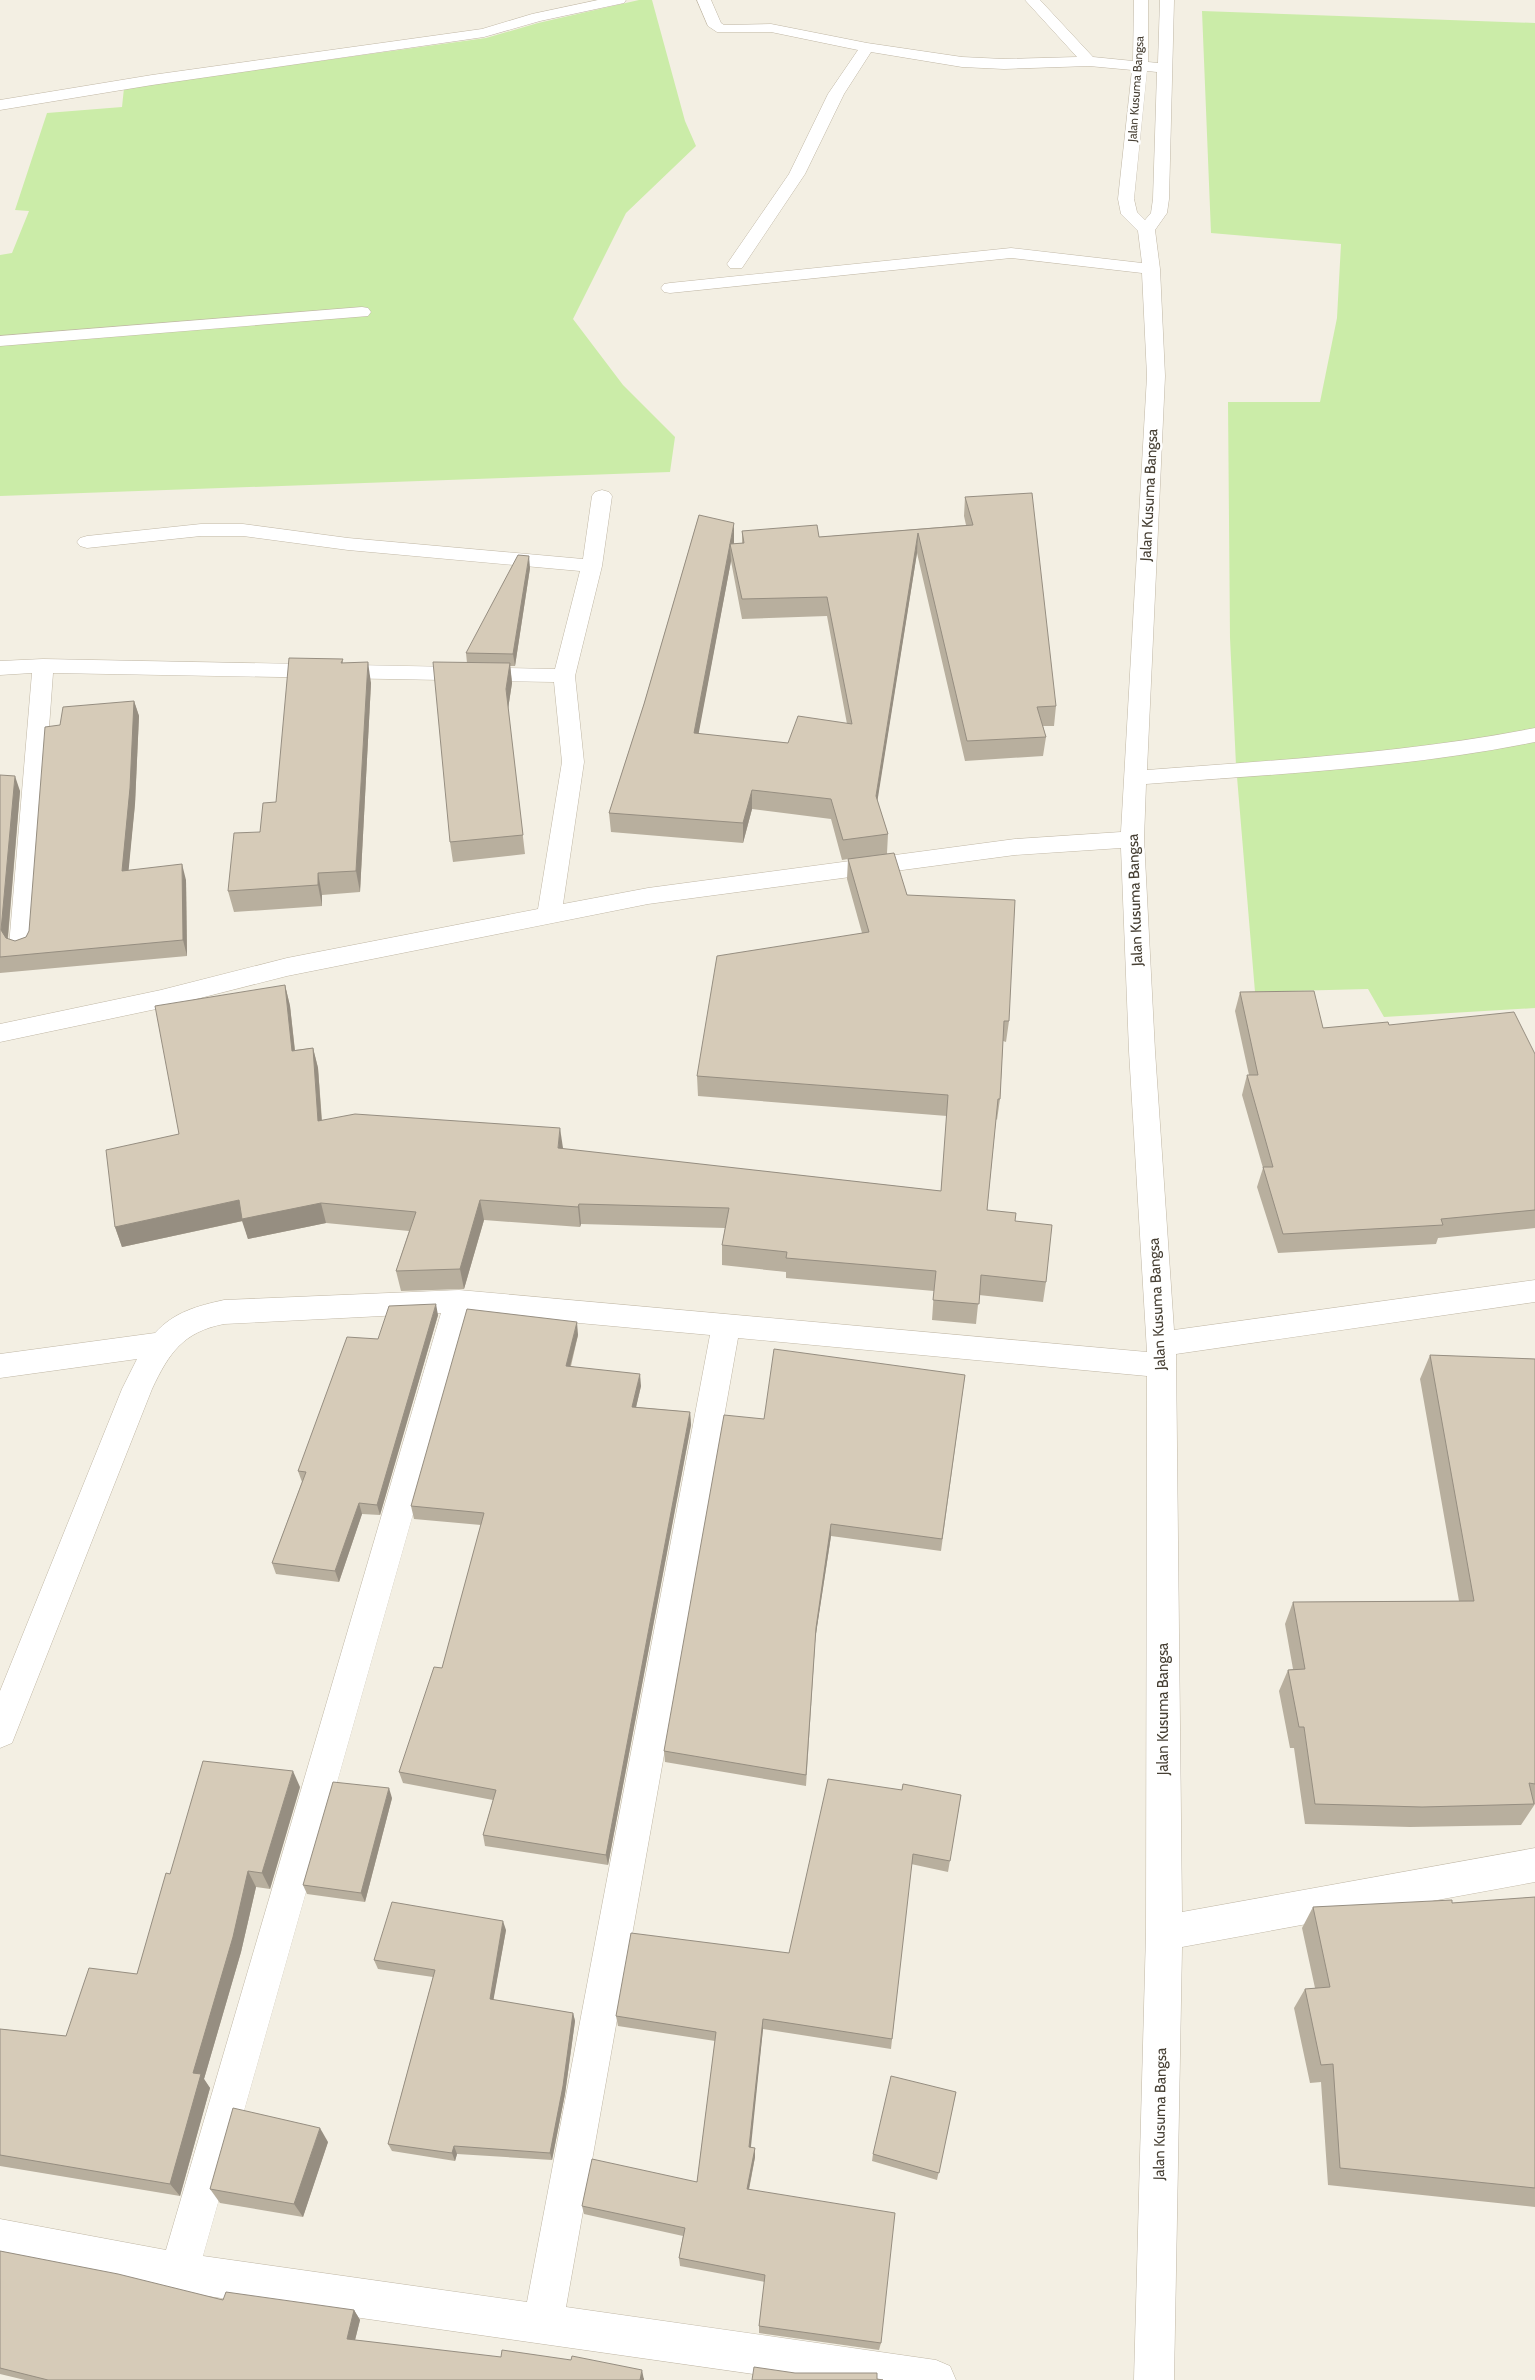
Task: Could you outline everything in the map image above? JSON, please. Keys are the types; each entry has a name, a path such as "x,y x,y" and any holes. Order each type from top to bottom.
{"street":[{"path":"0,105 152,80 484,33 536,17 620,0"},
{"path":"704,0 717,27 771,28 867,47 962,62 1004,64 1089,61 1164,68"},
{"path":"1032,0 1089,61"},
{"name":"Jalan Kusuma Bangsa","path":"1141,0 1140,67 1126,199 1129,214 1146,230 1151,269 1156,376 1132,839 1161,1354 1164,1933 1154,2380"},
{"name":"Jalan Kusuma Bangsa","path":"1146,230 1159,213 1161,200 1167,0"},
{"path":"736,264 797,174 836,94 867,47"},
{"path":"670,288 1011,253 1151,269"},
{"path":"0,341 362,312"},
{"path":"549,914 572,762 564,676 592,566 602,496"},
{"path":"87,542 226,529 348,544 592,566"},
{"path":"0,668 43,666 564,676"},
{"path":"21,946 43,666"},
{"path":"1135,778 1415,756 1478,748 1535,735"},
{"path":"0,1033 161,999 287,967 648,896 898,861 1015,847 1132,839"},
{"path":"0,1732 137,1389 152,1358 163,1344 179,1328 198,1317 224,1312 459,1301 726,1325 1161,1354 1535,1292"},
{"path":"179,2272 459,1301"},
{"path":"543,2324 726,1325"},
{"path":"0,1366 163,1344"},
{"path":"1164,1933 1535,1865"},
{"path":"0,2238 179,2272 936,2380"}],"green space":[{"path":"639,0 652,0 685,121 696,146 626,213 573,319 623,385 675,437 670,472 0,496 0,255 12,253 29,211 15,210 47,113 122,107 124,88 486,38 538,23"},
{"path":"1202,11 1535,23 1535,1008 1384,1017 1368,989 1255,992 1236,765 1230,638 1228,402 1320,402 1337,318 1341,244 1211,233"}],"building":[{"path":"1032,493 1056,706 1037,707 1046,737 967,741 918,533 876,796 888,834 843,840 831,799 752,790 743,823 609,813 644,704 699,515 734,523 730,544 744,543 742,531 817,525 819,537 973,525 965,497","holes":["730,544 742,599 827,597 852,724 798,716 788,743 694,733"]},
{"path":"518,555 529,556 513,654 466,653"},
{"path":"289,658 343,659 341,663 368,662 356,871 318,873 318,885 228,891 234,833 260,832 263,803 276,802"},
{"path":"433,662 510,663 506,689 523,835 450,842"},
{"path":"134,701 130,788 122,871 182,864 183,940 0,957 0,775 15,776 1,930 6,938 15,941 26,937 29,931 45,727 60,725 63,707"},
{"path":"894,853 907,895 1015,900 1009,1021 1004,1021 1000,1099 998,1099 987,1210 1016,1213 1015,1221 1052,1225 1046,1282 981,1275 979,1304 933,1300 936,1271 786,1258 787,1252 722,1245 729,1208 579,1204 578,1207 480,1200 460,1269 396,1271 416,1212 321,1203 242,1219 239,1200 115,1227 106,1150 179,1134 155,1006 285,985 292,1051 313,1048 318,1121 355,1114 560,1128 558,1148 941,1191 948,1095 697,1076 717,956 869,932 848,859"},
{"path":"1314,991 1323,1028 1388,1022 1389,1025 1514,1012 1535,1054 1535,1210 1441,1219 1443,1225 1283,1234 1263,1167 1273,1167 1247,1075 1258,1075 1240,992"},
{"path":"436,1304 377,1505 359,1503 335,1571 272,1563 306,1472 298,1471 347,1337 378,1339 389,1306"},
{"path":"467,1309 577,1322 566,1366 640,1374 632,1407 690,1412 606,1855 483,1835 496,1790 399,1772 434,1667 442,1668 484,1513 411,1506"},
{"path":"774,1349 965,1375 942,1539 831,1524 816,1628 806,1775 664,1751 724,1415 764,1419"},
{"path":"1430,1355 1535,1359 1535,1784 1529,1783 1534,1804 1422,1807 1315,1804 1304,1727 1299,1727 1288,1670 1305,1669 1293,1602 1474,1601"},
{"path":"203,1761 293,1771 262,1873 248,1871 233,1937 193,2073 201,2074 170,2184 0,2155 0,2029 66,2036 89,1968 137,1974 166,1873 170,1874"},
{"path":"828,1779 902,1790 903,1784 961,1795 950,1861 913,1854 892,2039 763,2019 749,2147 755,2148 747,2189 895,2213 881,2343 759,2326 765,2275 679,2258 685,2228 582,2206 592,2159 697,2182 716,2032 616,2016 631,1933 789,1953"},
{"path":"333,1782 389,1788 361,1893 303,1885"},
{"path":"1535,1897 1535,2188 1340,2168 1333,2064 1321,2065 1305,1989 1330,1987 1313,1907 1452,1900 1452,1903"},
{"path":"392,1902 503,1921 490,1999 573,2013 563,2086 550,2153 454,2146 452,2153 388,2144 435,1970 374,1960"},
{"path":"891,2076 956,2092 939,2173 873,2154"},
{"path":"233,2108 320,2128 294,2204 210,2189"},
{"path":"0,2251 118,2274 223,2300 226,2292 354,2310 347,2339 501,2357 502,2350 571,2360 572,2356 642,2370 640,2380 48,2380 0,2368"},
{"path":"754,2367 795,2373 877,2373 877,2379 883,2380 752,2380"}]}
